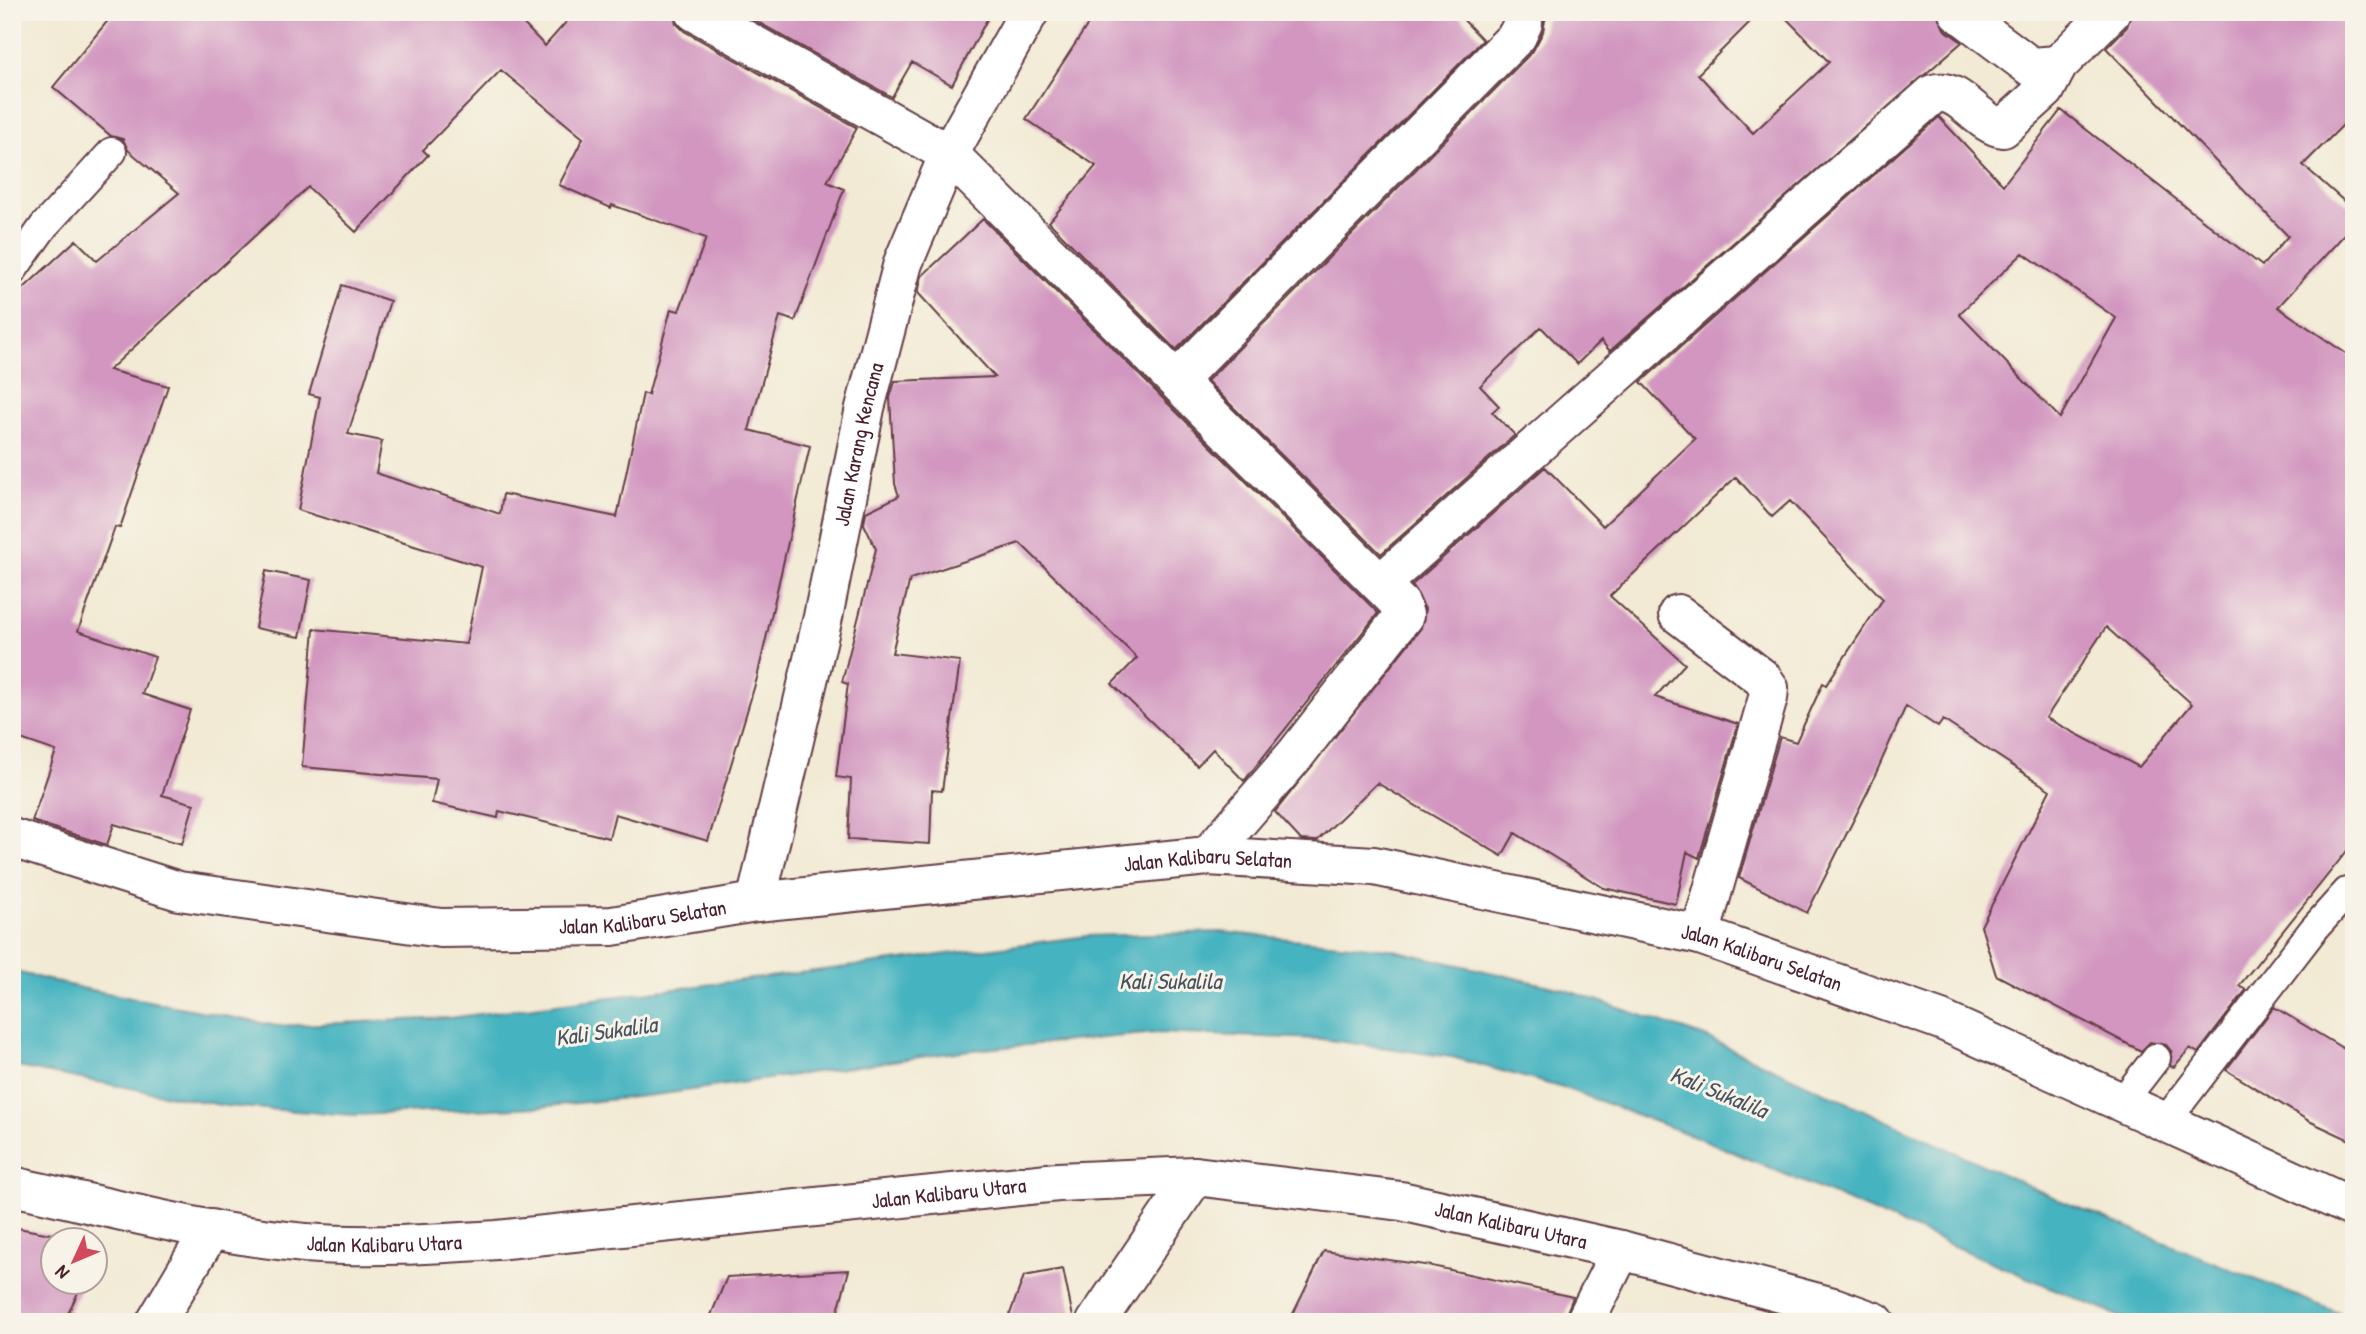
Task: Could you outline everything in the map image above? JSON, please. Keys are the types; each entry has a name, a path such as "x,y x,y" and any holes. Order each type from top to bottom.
{"street":[{"path":"695,12 949,154 1401,605 1404,615 1296,754 1208,856"},
{"name":"Jalan Karang Kencana","path":"755,902 823,617 864,408 903,263 949,154 1029,12"},
{"path":"1958,12 2031,67 2058,65"},
{"path":"1380,584 1933,93 1951,95 1993,125 2003,128 2045,90 2058,65 2111,12"},
{"path":"1177,380 1517,36 1527,16"},
{"path":"1678,614 1762,678 1769,688 1700,935"},
{"name":"Jalan Kalibaru Selatan","path":"12,838 179,891 441,928 612,926 755,902 1208,856 1374,866 1700,935 1941,1020 2354,1208"},
{"path":"1096,1322 1195,1176"},
{"name":"Jalan Kalibaru Utara","path":"12,1186 211,1229 305,1242 414,1245 510,1238 1058,1182 1195,1176 1401,1201 1621,1250 1833,1307 1875,1322"},
{"path":"156,1322 211,1229"},
{"path":"1586,1322 1621,1250"}],"lane":[{"path":"12,271 44,226 112,152"},
{"path":"2165,1122 2313,930 2347,892"},
{"path":"2122,1102 2156,1058"}],"water":[{"name":"Kali Sukalila","path":"1221,932 1389,949 1563,989 1705,1037 2059,1200 2354,1319 2354,1322 2132,1322 1707,1141 1570,1090 1452,1057 1322,1039 1156,1033 962,1051 663,1094 539,1107 354,1115 226,1106 12,1066 12,971 81,988 277,1026 449,1018 1087,936"}],"building":[{"path":"115,12 512,12 545,46 575,12 673,12 676,23 684,31 857,128 827,182 844,189 795,321 780,316 749,430 810,446 757,678 708,841 615,814 609,838 499,811 498,818 432,803 437,779 302,767 314,629 466,644 482,567 298,510 320,397 309,394 342,285 390,301 348,434 382,441 376,473 500,514 503,494 617,517 643,393 648,395 671,309 679,311 706,238 612,205 611,208 559,185 583,138 501,70 423,150 428,155 356,232 308,187 109,370 168,386 120,528 115,527 78,631 155,657 142,694 190,710 162,795 194,804 182,844 114,824 107,845 32,821 56,751 12,736 12,299 76,240 97,261 179,193 128,150 123,139 111,136 53,87"},
{"path":"740,12 991,12 952,85 912,62 892,97"},
{"path":"1096,12 1456,12 1483,40 1176,350 1049,222 1096,166 1026,119"},
{"path":"1552,12 1760,12 1698,74 1753,133 1829,62 1780,12 1937,12 1944,29 1962,42 1610,351 1601,341 1577,364 1541,327 1480,386 1499,406 1492,412 1515,435 1381,554 1207,381 1533,51 1543,32 1545,20"},
{"path":"2132,12 2354,12 2354,114 2303,165 2354,210 2354,224 2278,307 2354,359 2354,842 2239,986 2246,990 2198,1053 2190,1048 2174,1067 2170,1066 2172,1052 2166,1045 2150,1042 2141,1051 1996,975 1981,926 2050,790 1943,720 1938,727 1906,706 1868,791 1807,913 1739,878 1780,737 1796,742 1823,683 1826,685 1883,599 1790,501 1772,517 1736,477 1610,596 1685,664 1655,697 1738,724 1699,858 1687,852 1676,904 1604,888 1515,833 1502,856 1377,783 1317,841 1301,840 1275,812 1421,628 1425,609 1412,585 1545,467 1603,526 1695,439 1641,382 1939,117 2003,185 2061,110 2262,266 2288,236 2106,48 2127,27","holes":["2023,253 2116,318 2060,418 1959,314","2106,627 2192,704 2139,767 2046,718"]},
{"path":"983,219 1378,613 1244,781 1213,749 1197,766 1112,684 1137,658 1020,543 910,579 892,653 960,661 942,791 932,790 930,844 848,839 851,779 836,777 848,684 842,682 876,549 864,524 866,512 899,496 895,484 890,398 895,381 995,377 918,293 922,276"},
{"path":"266,571 311,580 300,637 255,628"},
{"path":"2274,1007 2354,1055 2354,1142 2309,1121 2226,1070"},
{"path":"12,1227 38,1232 38,1296 76,1296 64,1322 12,1322"},
{"path":"1324,1251 1432,1266 1573,1297 1563,1322 1289,1322"},
{"path":"1063,1269 1074,1322 1007,1322 1024,1276"},
{"path":"849,1270 835,1322 708,1322 727,1277"}]}
